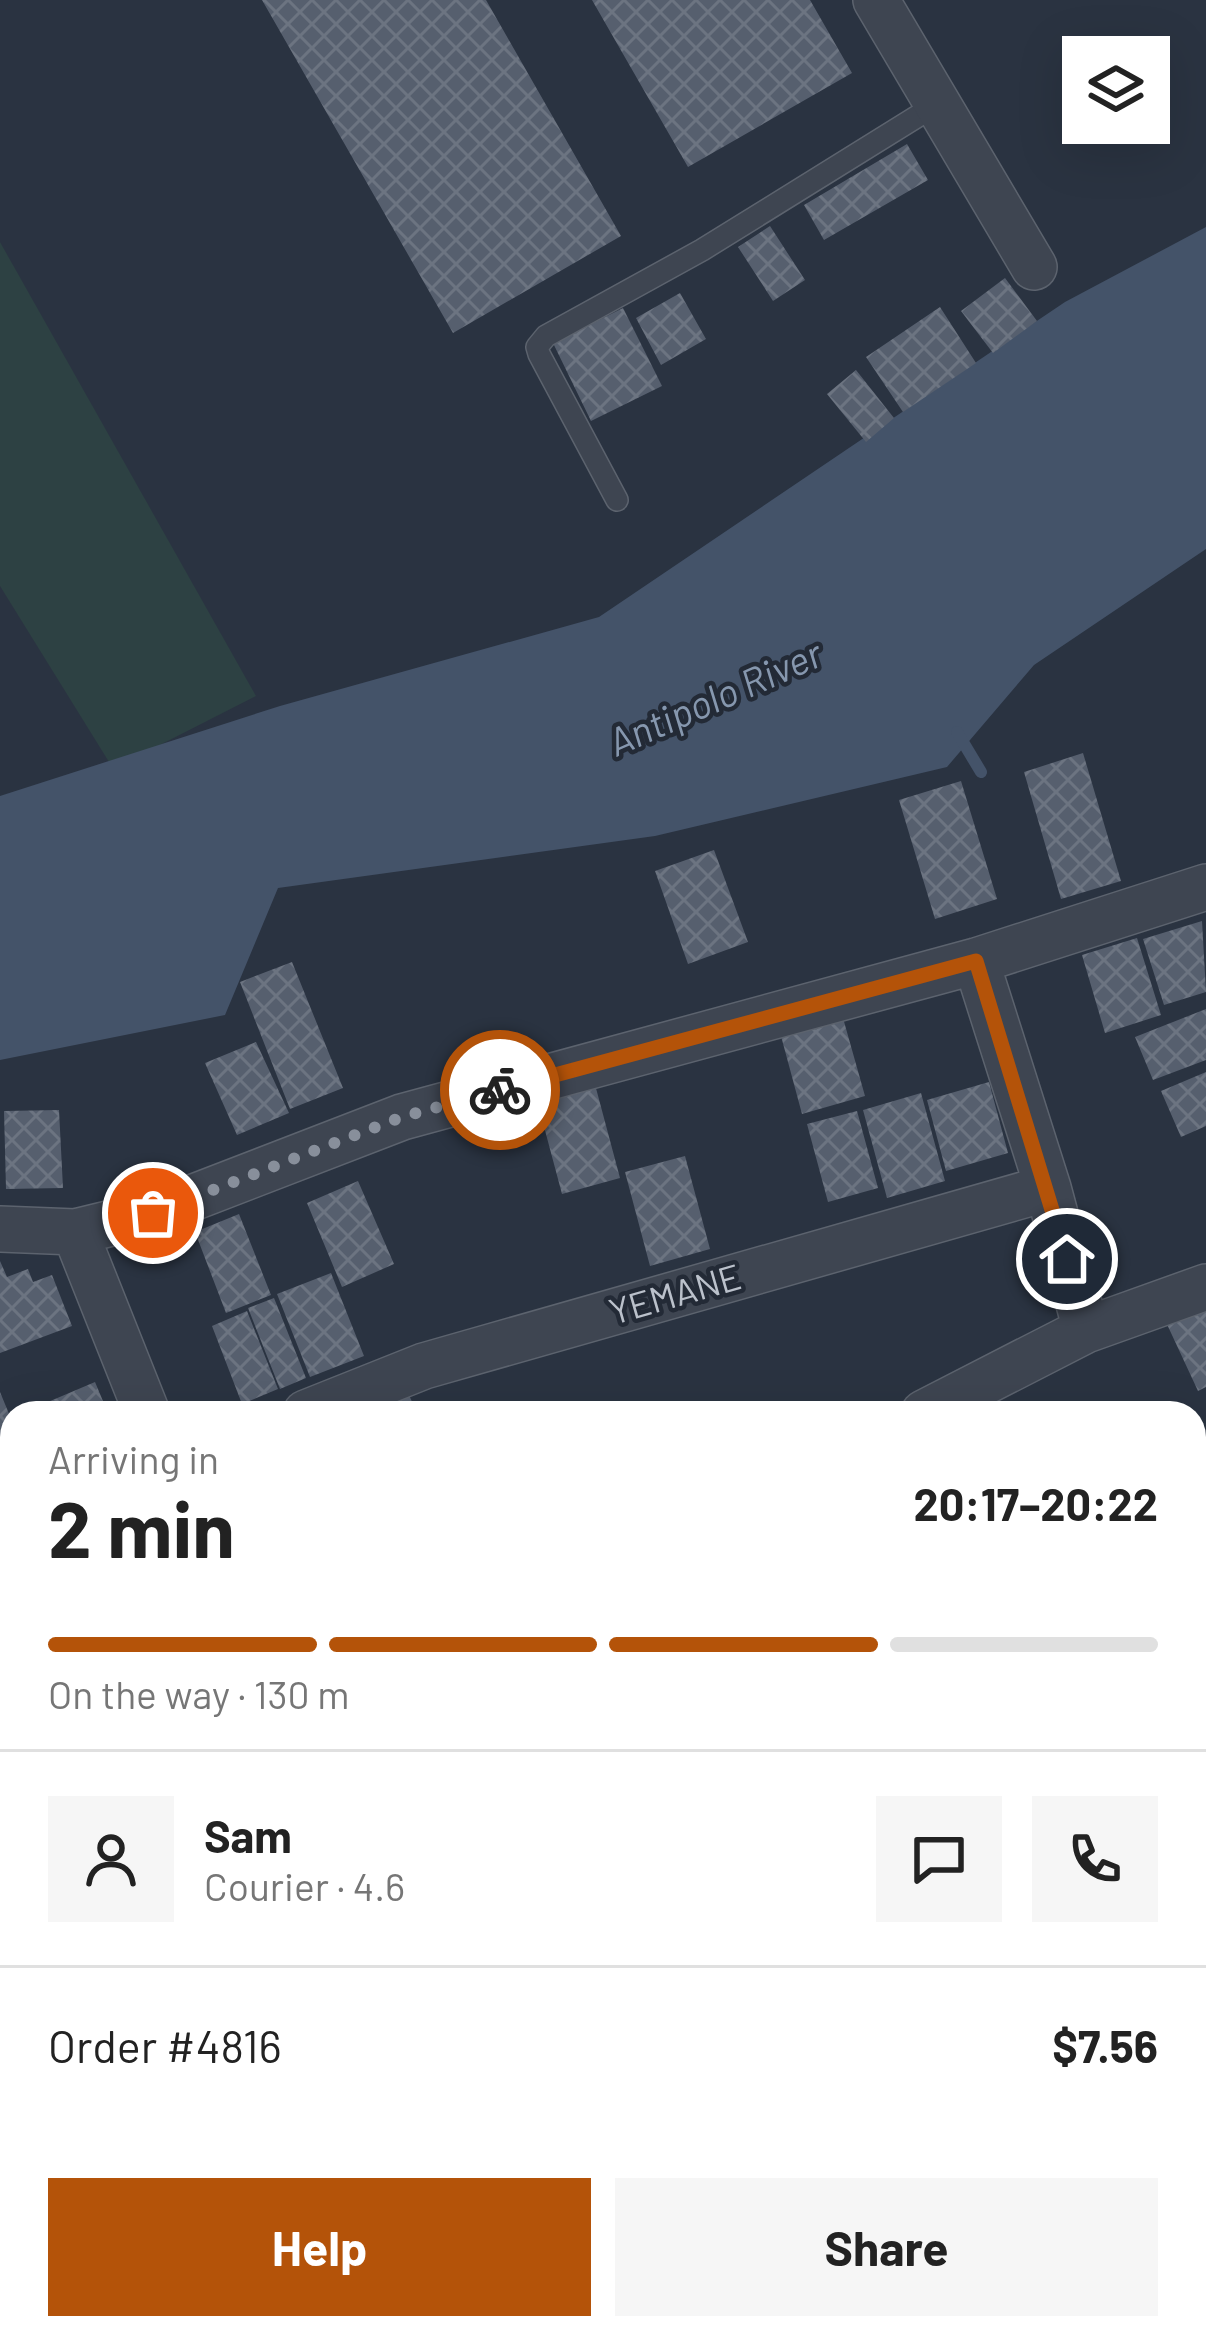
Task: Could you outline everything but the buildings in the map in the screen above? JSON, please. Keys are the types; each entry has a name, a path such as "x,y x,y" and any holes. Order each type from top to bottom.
{"street":[{"path":"876,0 934,106 1034,267"},
{"path":"0,1229 75,1232 153,1213 402,1117 976,961 1206,887"},
{"path":"976,961 1048,1188 1086,1330"},
{"name":"YEMANE","path":"336,1401 424,1366 1048,1188"},
{"path":"75,1232 142,1401"},
{"path":"947,1401 1086,1330 1206,1288"}],"lane":[{"path":"617,500 537,347 566,323 702,250 934,106"}],"green space":[{"path":"0,242 256,696 152,749 109,762 0,586"}],"water":[{"name":"Antipolo River","path":"1206,227 1206,549 1034,665 947,767 655,836 278,888 225,1015 0,1060 0,796 280,706 599,617 1065,302"}],"waterway":[{"path":"957,732 981,772"}],"way so far":[{"path":"153,1213 402,1117 500,1090"}],"route":[{"path":"500,1090 976,961 1067,1259"}]}
